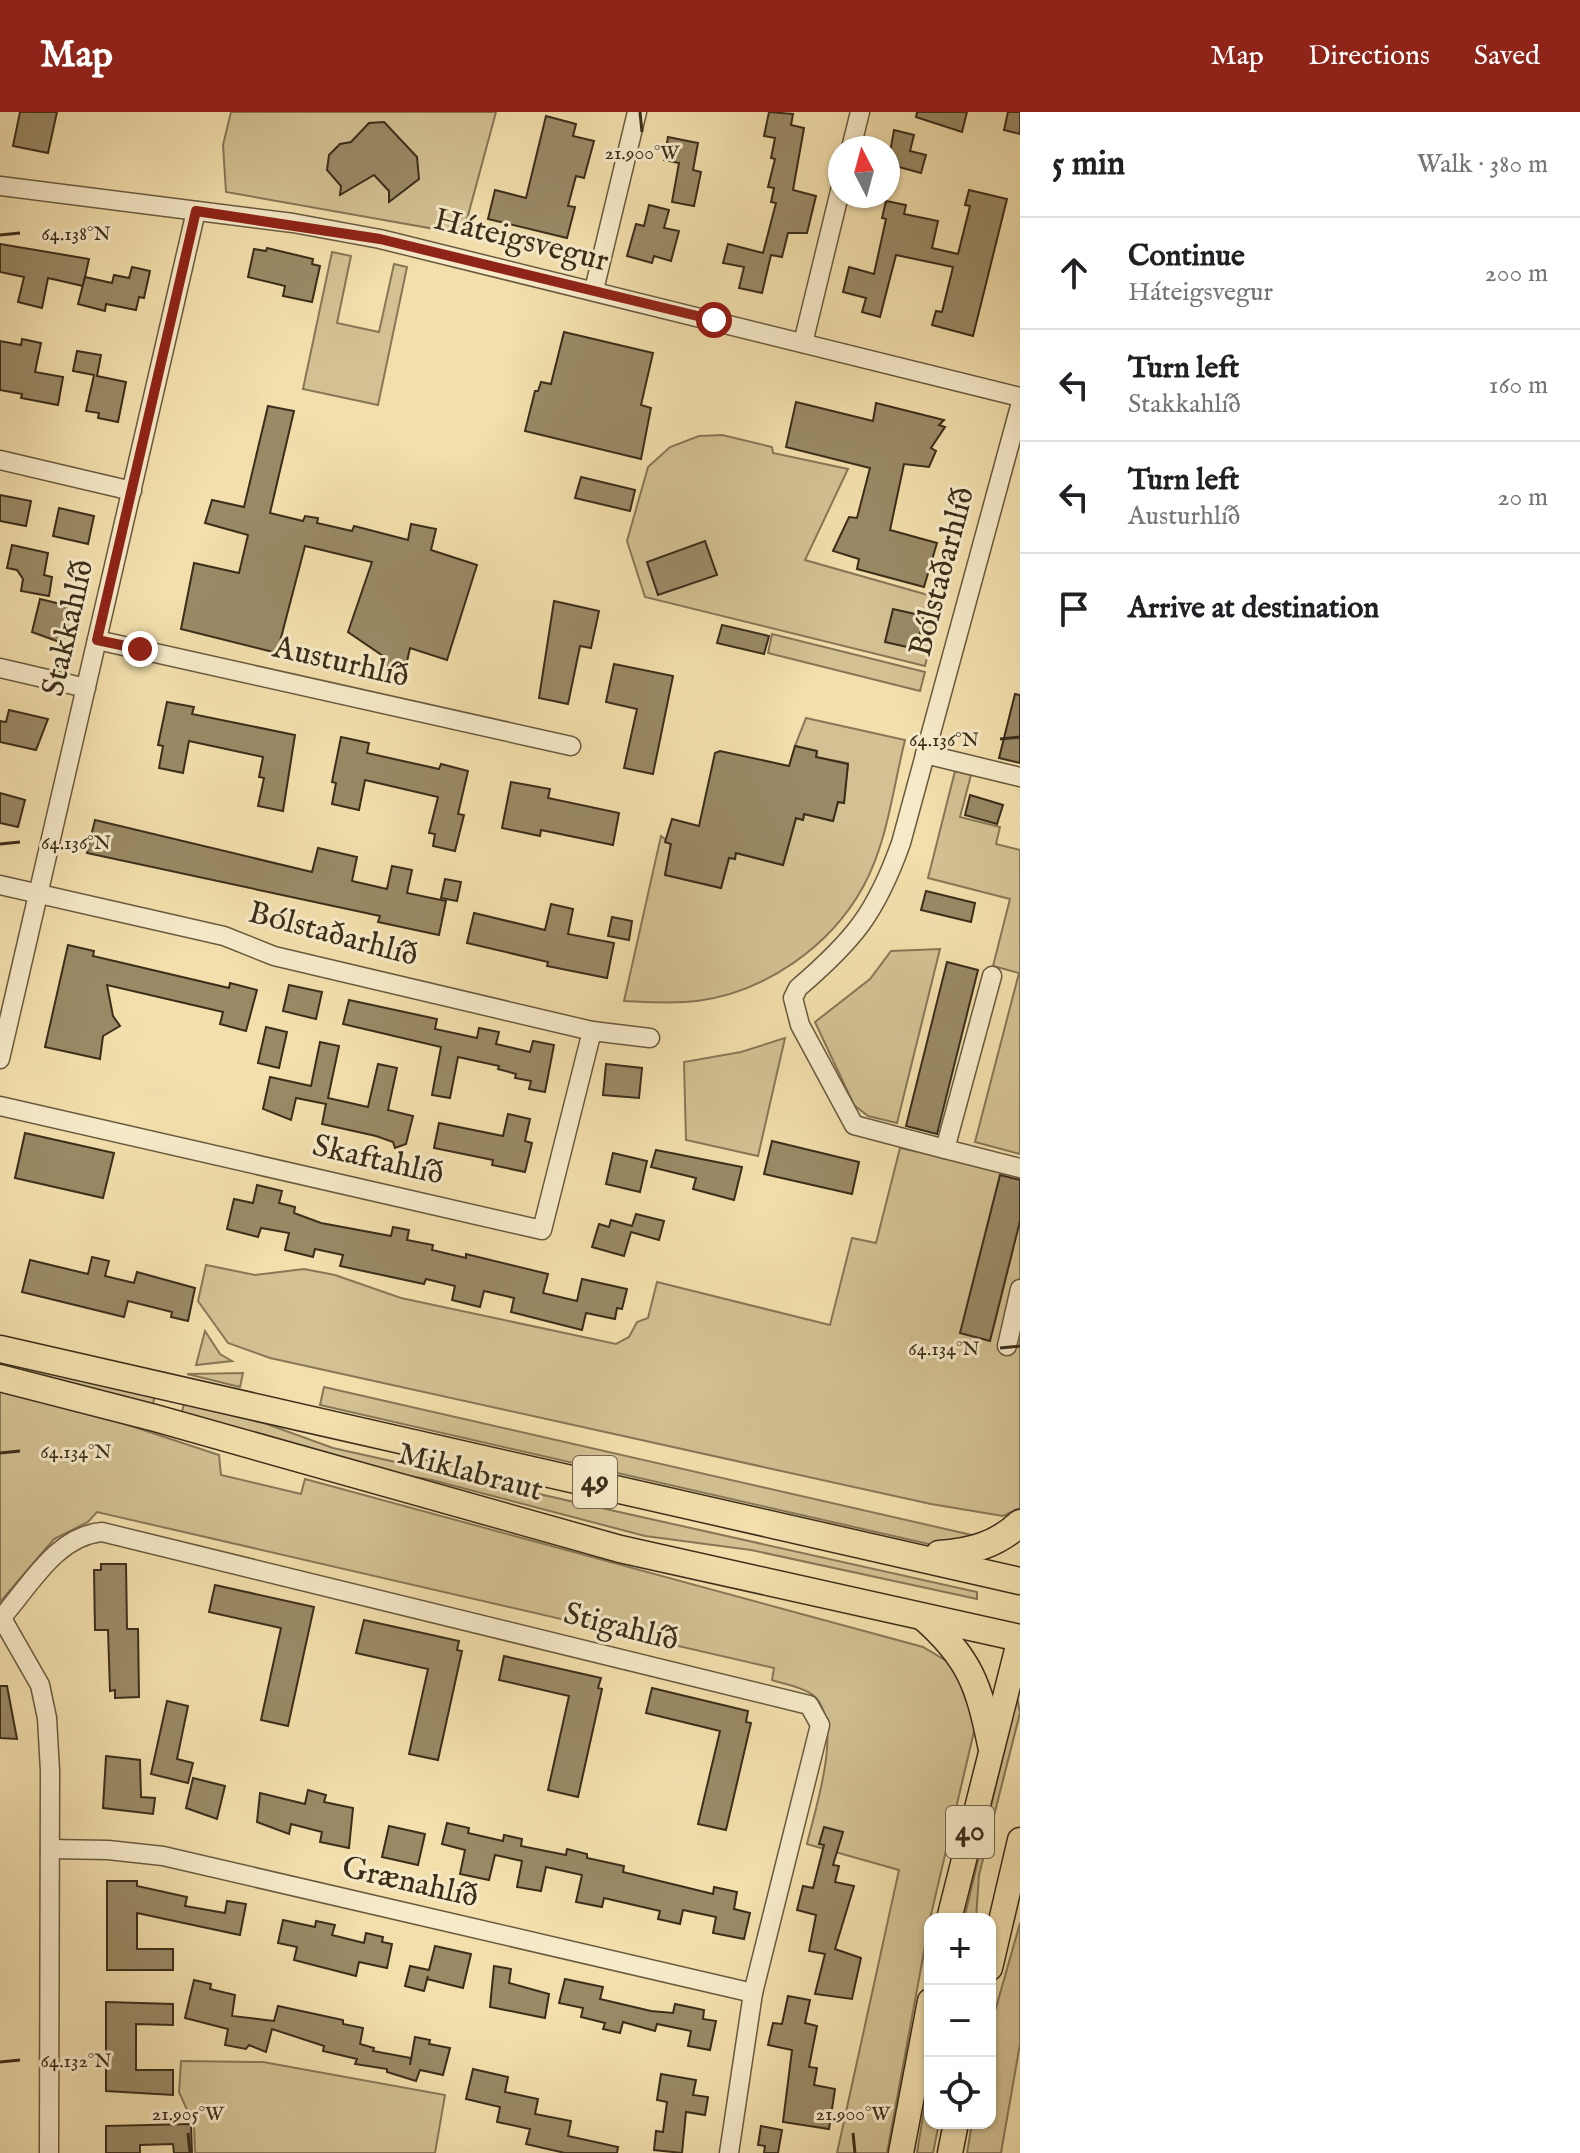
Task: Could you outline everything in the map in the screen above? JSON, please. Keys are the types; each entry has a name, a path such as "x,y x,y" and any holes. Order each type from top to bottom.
{"highway":[{"name":"Miklabraut","path":"0,1349 918,1555 1020,1581"},
{"name":"Miklabraut","path":"0,1378 155,1418 620,1549 1020,1638"},
{"path":"918,1555 979,1548 1005,1536 1020,1523"},
{"path":"923,1617 958,1651 975,1678 991,1745"}],"main road":[{"name":"40","path":"950,1913 1020,1638"},
{"name":"40","path":"996,1942 1020,1840"},
{"path":"901,2153 924,2032"},
{"path":"950,2153 955,2129"}],"street":[{"path":"594,290 637,112"},
{"path":"854,136 860,112"},
{"name":"Háteigsvegur","path":"0,186 380,239 1020,397"},
{"path":"803,343 836,208"},
{"name":"Stakkahlíð","path":"0,1059 196,211"},
{"name":"Bólstaðarhlíð","path":"1020,406 901,843 872,912 854,936 798,988 793,998 800,1025 854,1125 1020,1168"},
{"path":"0,460 132,491"},
{"name":"Austurhlíð","path":"97,640 571,746"},
{"path":"0,668 86,688"},
{"path":"925,754 1020,777"},
{"name":"Bólstaðarhlíð","path":"0,885 224,936 274,956 592,1031 650,1038"},
{"path":"945,1149 992,976"},
{"name":"Skaftahlíð","path":"0,1106 542,1230 592,1031"},
{"path":"1007,1346 1020,1289"},
{"path":"0,1339 55,1361"},
{"name":"Stigahlíð","path":"2,1616 69,1541 84,1533 102,1532 809,1705 820,1725 753,1993 729,2153"},
{"path":"2,1616 40,1685 47,1718 49,2153"},
{"name":"Grænahlíð","path":"50,1849 122,1851 163,1856 753,1993"}],"shaded area":[{"path":"231,112 496,112 463,234 226,192 223,145"},
{"path":"332,252 351,256 337,323 379,332 394,264 407,267 378,405 303,389"},
{"path":"722,435 772,447 773,453 848,469 805,560 942,599 925,666 645,597 627,541 648,467 670,447 699,436"},
{"path":"772,634 925,672 920,691 768,653"},
{"path":"806,718 905,740 878,853 849,909 814,947 771,977 747,988 697,1001 624,1001 661,836 671,844 665,875 721,888 729,858 736,853 783,865 796,818 803,820 804,814 833,821 838,802 844,803 848,763 816,757 817,751 795,746"},
{"path":"955,771 971,775 960,817 1000,827 996,844 1020,850 1020,1154 975,1142 1019,973 993,966 1010,899 928,878"},
{"path":"940,949 897,1123 868,1116 854,1105 815,1022 870,979 891,951"},
{"path":"785,1038 758,1156 686,1140 684,1062 741,1052"},
{"path":"900,1148 1020,1174 1020,1508 1003,1516 931,1504 270,1358 228,1343 198,1301 206,1265 255,1275 304,1269 335,1275 401,1298 616,1344 629,1337 637,1322 648,1318 657,1282 830,1325 852,1238 876,1243"},
{"path":"205,1331 220,1354 232,1361 196,1365"},
{"path":"0,1361 155,1396 152,1407 0,1368"},
{"path":"243,1373 240,1387 187,1374"},
{"path":"324,1387 985,1538 946,1548 320,1405"},
{"path":"0,1389 122,1423 219,1455 221,1475 301,1494 305,1479 923,1647 958,1668 976,1723 931,1913 924,1913 924,1952 887,2153 837,2153 899,1870 807,1844 825,1766 827,1725 822,1708 813,1695 772,1680 774,1668 97,1512 88,1522 54,1539 0,1602"},
{"path":"184,1404 264,1423 333,1448 977,1592 977,1599 751,1550 645,1536 432,1480 393,1473 181,1415"},
{"path":"1017,1697 1020,1713 979,1875 976,1913 965,1913"},
{"path":"1020,1923 1020,2044 1001,2153 967,2153 971,2129 996,2129 996,2008"},
{"path":"181,2061 263,2062 445,2095 435,2153 195,2153 194,2125 179,2092"},
{"path":"924,2109 924,2129 938,2129 933,2153 917,2153"}],"building":[{"path":"20,112 57,112 48,153 13,146"},
{"path":"769,112 793,114 791,125 804,128 793,190 816,196 807,233 788,233 782,257 771,255 762,293 739,288 744,267 723,263 728,244 763,253 776,203 771,202 774,188 768,187 775,159 771,158 775,138 764,136"},
{"path":"917,112 967,112 962,132 916,117"},
{"path":"1008,112 1020,112 1020,134 1004,130"},
{"path":"546,116 576,124 573,136 594,141 584,178 576,176 568,206 575,207 567,238 488,219 495,190 526,198"},
{"path":"384,122 417,157 419,179 389,202 389,191 374,175 340,195 341,186 327,170 329,155 340,144 351,142 369,123"},
{"path":"894,130 914,135 910,151 926,155 921,173 900,167 900,136 893,136"},
{"path":"668,137 698,143 693,170 701,172 694,206 672,202 679,163 664,160"},
{"path":"969,190 1007,199 973,336 932,325 936,311 942,312 953,267 896,255 880,317 862,312 866,298 843,292 849,267 874,274 886,219 882,218 884,208 906,205 904,214 938,221 932,248 958,254 970,206 965,205"},
{"path":"649,205 669,210 664,228 679,231 671,261 654,256 652,263 627,256 636,224 644,226"},
{"path":"0,244 89,259 83,286 48,278 42,308 18,302 24,277 0,272"},
{"path":"267,248 313,259 312,264 320,266 312,302 283,296 285,286 248,277 254,249 266,251"},
{"path":"132,267 150,271 144,298 139,297 136,310 106,304 105,311 78,304 85,277 112,283 114,275 129,278"},
{"path":"564,332 653,353 641,405 651,408 641,459 525,431 535,391 538,391 541,382 551,384"},
{"path":"22,339 41,343 35,372 63,377 58,405 21,398 22,394 0,390 0,341 21,345"},
{"path":"77,351 101,355 97,376 126,382 118,422 98,418 99,413 86,411 94,375 73,371"},
{"path":"796,402 873,421 876,403 944,420 939,425 945,427 931,448 936,451 929,467 904,464 890,530 937,543 924,587 857,569 859,559 833,551 849,517 857,518 870,468 786,447"},
{"path":"268,406 294,411 270,513 303,521 305,516 318,518 317,523 352,531 354,526 408,540 411,524 436,529 431,550 477,565 447,660 410,648 404,675 380,670 383,656 348,632 372,562 305,546 277,653 181,629 194,563 239,573 248,535 205,523 212,500 244,507"},
{"path":"581,477 635,490 630,511 575,498"},
{"path":"0,495 31,501 26,526 0,521"},
{"path":"59,508 94,516 88,544 53,536"},
{"path":"705,541 717,575 658,595 647,562"},
{"path":"12,545 48,553 44,575 52,577 49,596 21,591 23,579 17,570 7,568"},
{"path":"40,599 73,607 62,643 32,632"},
{"path":"554,601 599,611 591,648 580,646 568,704 539,698"},
{"path":"893,609 924,616 916,649 885,642"},
{"path":"722,625 769,636 764,654 717,643"},
{"path":"614,664 673,676 653,774 624,768 637,709 606,702"},
{"path":"1015,694 1020,695 1020,763 999,758"},
{"path":"167,702 194,707 192,714 295,735 283,811 258,806 264,778 259,777 263,757 189,741 183,773 159,768 163,746 158,745"},
{"path":"9,710 48,719 36,750 0,742 0,721 6,722"},
{"path":"341,737 369,743 367,753 439,769 441,764 468,771 458,814 464,815 455,851 433,846 435,834 429,833 438,797 365,780 359,810 332,804 336,783 332,782"},
{"path":"795,746 817,751 816,757 848,764 844,803 838,802 833,821 804,814 803,820 796,818 783,865 736,853 735,859 729,858 721,888 665,875 671,844 665,842 672,819 699,826 715,753 720,751 789,766"},
{"path":"511,782 550,789 548,798 619,813 613,845 541,830 540,836 502,828"},
{"path":"0,793 25,800 18,827 0,823"},
{"path":"970,795 1003,805 997,824 965,815"},
{"path":"95,820 312,872 318,848 357,857 352,881 387,889 392,866 412,870 407,893 446,901 439,935 378,922 380,916 87,853"},
{"path":"445,879 461,882 457,901 441,898"},
{"path":"926,891 975,903 971,922 921,910"},
{"path":"551,904 573,909 568,934 614,943 607,978 547,966 548,962 467,943 474,913 545,930"},
{"path":"612,917 632,921 629,940 608,936"},
{"path":"68,945 94,951 93,956 229,988 230,983 257,990 246,1031 220,1024 223,1012 107,985 113,1016 120,1026 103,1036 100,1059 45,1047"},
{"path":"947,962 978,970 937,1134 906,1126"},
{"path":"289,985 322,992 316,1019 283,1011"},
{"path":"349,1000 437,1019 435,1029 477,1038 479,1028 499,1032 496,1044 530,1052 533,1041 554,1045 545,1092 529,1089 531,1081 515,1078 516,1074 498,1069 499,1066 458,1057 450,1098 432,1095 441,1047 343,1024"},
{"path":"266,1027 287,1032 279,1068 258,1063"},
{"path":"320,1042 339,1046 328,1098 368,1107 378,1064 397,1068 388,1110 413,1116 406,1144 395,1148 393,1142 376,1136 322,1124 326,1104 296,1098 291,1120 263,1109 270,1077 311,1086"},
{"path":"606,1064 642,1068 639,1098 603,1095"},
{"path":"508,1114 530,1119 525,1141 532,1143 525,1172 492,1165 493,1160 434,1148 439,1123 503,1136"},
{"path":"25,1133 114,1153 103,1198 15,1178"},
{"path":"772,1141 859,1162 852,1194 764,1174"},
{"path":"656,1150 742,1167 734,1200 693,1189 696,1178 651,1167"},
{"path":"613,1153 647,1161 640,1192 606,1184"},
{"path":"1000,1175 1020,1180 1020,1221 990,1341 960,1333"},
{"path":"257,1185 282,1191 279,1203 295,1207 294,1213 321,1223 391,1236 393,1227 409,1230 407,1240 433,1245 432,1250 466,1258 466,1254 548,1274 543,1293 577,1301 582,1279 627,1289 622,1309 617,1308 615,1319 586,1313 582,1330 511,1312 514,1298 484,1291 480,1307 452,1300 455,1286 426,1279 424,1284 340,1266 343,1255 315,1249 313,1257 285,1250 289,1233 261,1228 258,1237 227,1229 234,1199 253,1203"},
{"path":"636,1214 664,1221 659,1240 631,1232 624,1256 592,1247 599,1224 609,1227 611,1220 632,1226"},
{"path":"92,1257 109,1261 105,1276 134,1283 137,1272 195,1288 188,1321 171,1317 172,1312 128,1301 124,1317 22,1292 30,1260 88,1274"},
{"path":"101,1564 126,1564 127,1629 138,1629 139,1697 115,1698 115,1690 110,1691 108,1630 95,1630 94,1570 101,1570"},
{"path":"215,1585 314,1607 288,1726 261,1720 281,1628 209,1612"},
{"path":"364,1620 459,1641 457,1650 462,1651 438,1760 409,1754 428,1669 356,1653"},
{"path":"504,1656 601,1678 598,1688 602,1689 578,1797 548,1790 569,1696 499,1680"},
{"path":"0,1686 7,1686 17,1739 0,1738"},
{"path":"652,1688 748,1711 746,1722 751,1723 726,1830 698,1824 720,1731 646,1713"},
{"path":"167,1701 188,1706 177,1759 193,1763 188,1783 151,1774"},
{"path":"106,1756 140,1760 141,1797 155,1798 153,1814 103,1808"},
{"path":"193,1778 225,1786 217,1819 186,1808"},
{"path":"308,1790 326,1795 324,1802 353,1808 349,1848 320,1842 322,1832 291,1824 289,1834 257,1822 260,1793 305,1804"},
{"path":"447,1823 469,1828 468,1833 503,1841 504,1835 522,1839 521,1846 566,1855 567,1849 587,1854 587,1858 624,1866 623,1872 713,1894 714,1887 737,1892 734,1909 750,1913 744,1939 713,1933 716,1917 683,1910 680,1924 658,1919 660,1911 604,1898 602,1907 576,1902 582,1875 546,1867 541,1891 517,1887 522,1861 495,1855 489,1880 460,1874 465,1850 442,1844"},
{"path":"389,1826 425,1834 418,1865 382,1857"},
{"path":"824,1827 843,1832 833,1865 839,1866 835,1882 854,1886 835,1949 861,1958 852,1999 815,1994 825,1954 809,1951 816,1915 797,1910 803,1886 813,1888 824,1845 819,1844"},
{"path":"107,1881 137,1881 137,1886 187,1897 185,1906 225,1913 227,1901 246,1904 240,1935 137,1913 137,1949 173,1949 173,1970 107,1970"},
{"path":"283,1920 315,1927 316,1921 335,1925 332,1935 364,1943 366,1933 383,1937 382,1942 392,1944 387,1968 359,1962 356,1976 294,1960 297,1947 278,1943"},
{"path":"435,1946 471,1954 463,1988 427,1979 424,1991 405,1986 410,1966 429,1970"},
{"path":"494,1966 511,1969 509,1983 549,1994 545,2018 490,2007"},
{"path":"565,1979 603,1987 600,1999 651,2011 673,2013 675,2004 704,2010 703,2019 716,2021 710,2050 688,2046 691,2031 657,2024 655,2031 623,2022 620,2033 603,2029 605,2023 581,2017 583,2008 559,2003"},
{"path":"194,1980 211,1984 210,1989 235,1995 232,2016 274,2021 278,2006 343,2020 343,2024 363,2028 360,2044 374,2048 373,2051 411,2058 410,2065 415,2037 430,2040 429,2044 450,2048 443,2075 420,2070 416,2081 387,2072 387,2069 355,2064 357,2059 323,2051 324,2046 272,2029 266,2052 249,2045 246,2049 225,2045 228,2029 185,2018"},
{"path":"788,1996 810,2000 805,2023 817,2026 809,2067 817,2068 814,2085 835,2089 829,2129 783,2122 792,2050 768,2045 773,2023 782,2024"},
{"path":"106,2002 173,2004 173,2025 136,2024 136,2070 173,2070 173,2095 106,2091"},
{"path":"473,2069 508,2077 505,2092 538,2099 535,2114 571,2121 568,2136 618,2147 617,2153 565,2153 526,2144 530,2129 497,2122 500,2107 466,2099"},
{"path":"661,2074 696,2080 693,2095 708,2097 705,2115 686,2112 682,2153 654,2150 656,2131 663,2132 667,2102 657,2100"},
{"path":"191,2124 192,2153 174,2153 173,2144 140,2145 140,2153 106,2153 106,2126"},
{"path":"761,2126 782,2130 778,2153 764,2153 765,2146 758,2145"}],"route":[{"path":"140,649 97,640 196,211 293,223 380,239 714,320"}]}
